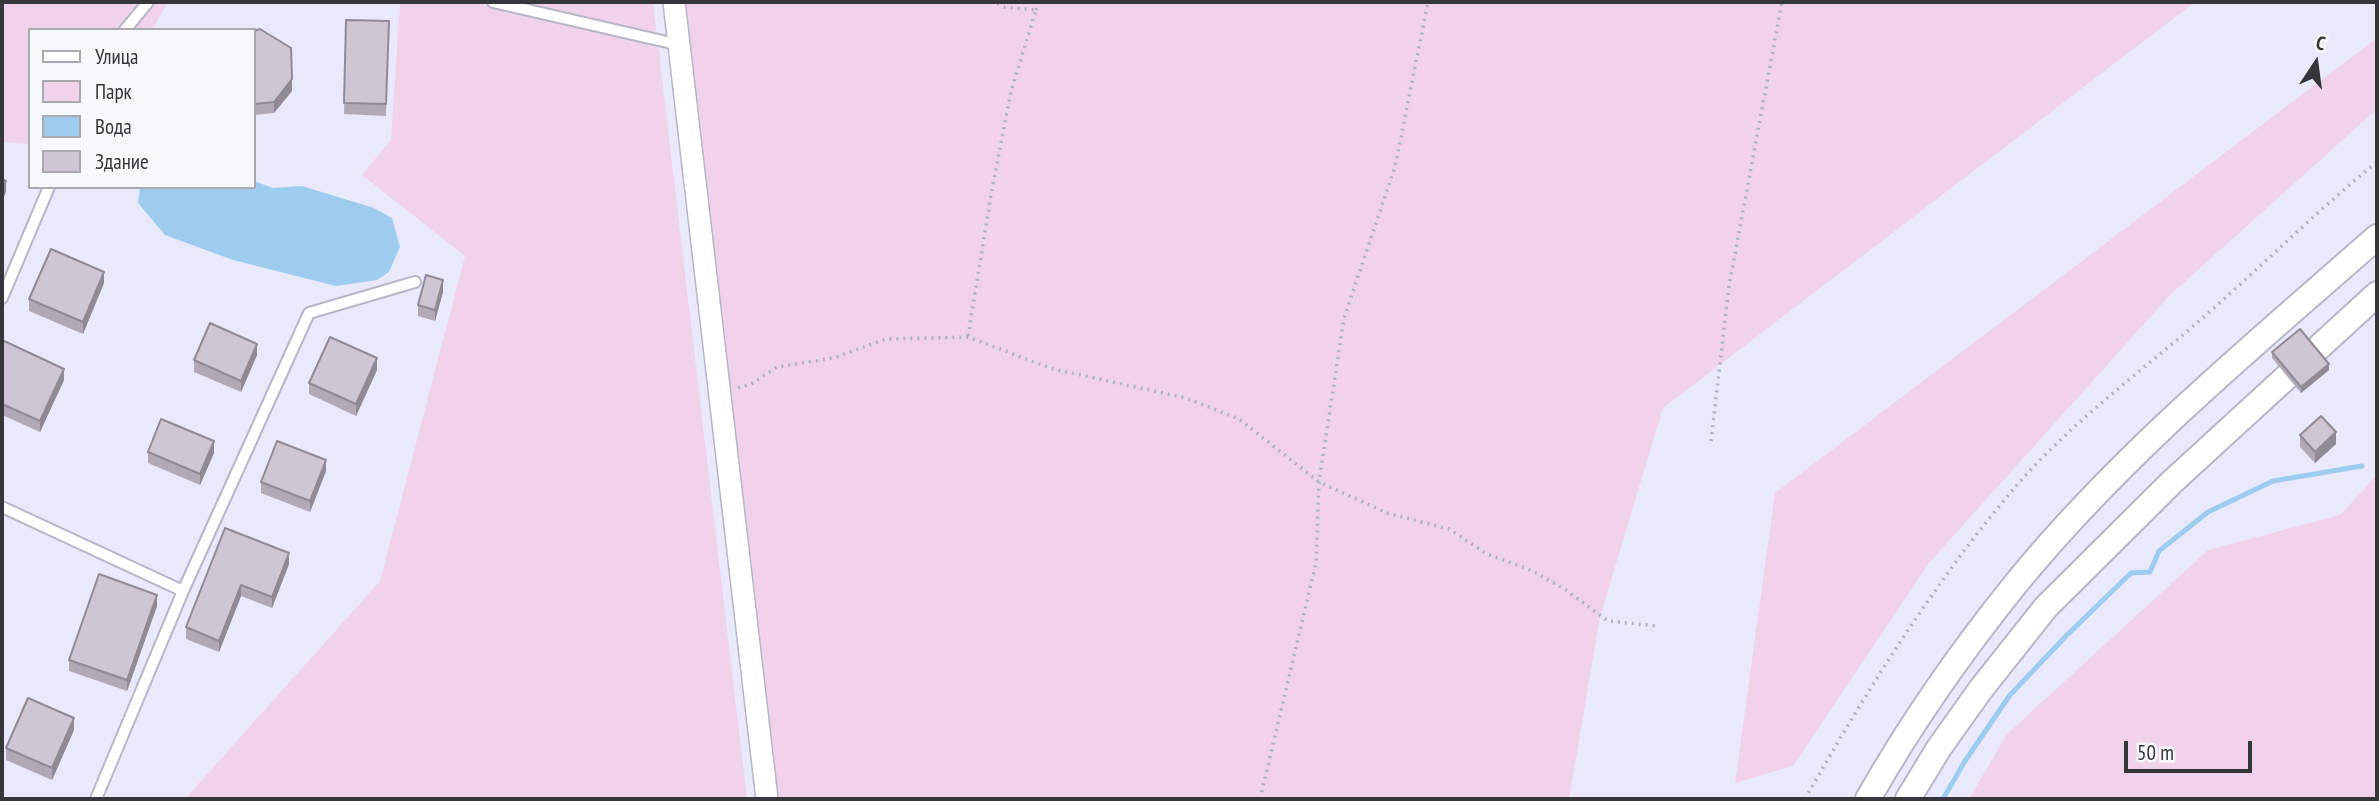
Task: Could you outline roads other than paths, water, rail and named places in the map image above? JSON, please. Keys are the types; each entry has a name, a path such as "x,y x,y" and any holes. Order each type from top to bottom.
{"street":[{"path":"674,2 767,799"},
{"path":"1868,799 1947,674 2018,581 2076,516 2151,440 2377,237"},
{"path":"1908,799 1939,748 1981,689 2046,607 2173,481 2377,294"}],"lane":[{"path":"127,28 148,2"},
{"path":"493,2 680,45"},
{"path":"2,298 48,189"},
{"path":"96,799 183,592 309,313 415,282"},
{"path":"2,507 183,592"}],"water":[{"path":"256,182 273,188 302,186 374,208 392,218 400,247 389,272 377,280 336,286 233,260 165,235 138,203 140,189 256,189"}],"waterway":[{"path":"1943,799 2010,695 2131,573 2150,572 2159,551 2208,512 2273,481 2362,466"}]}
